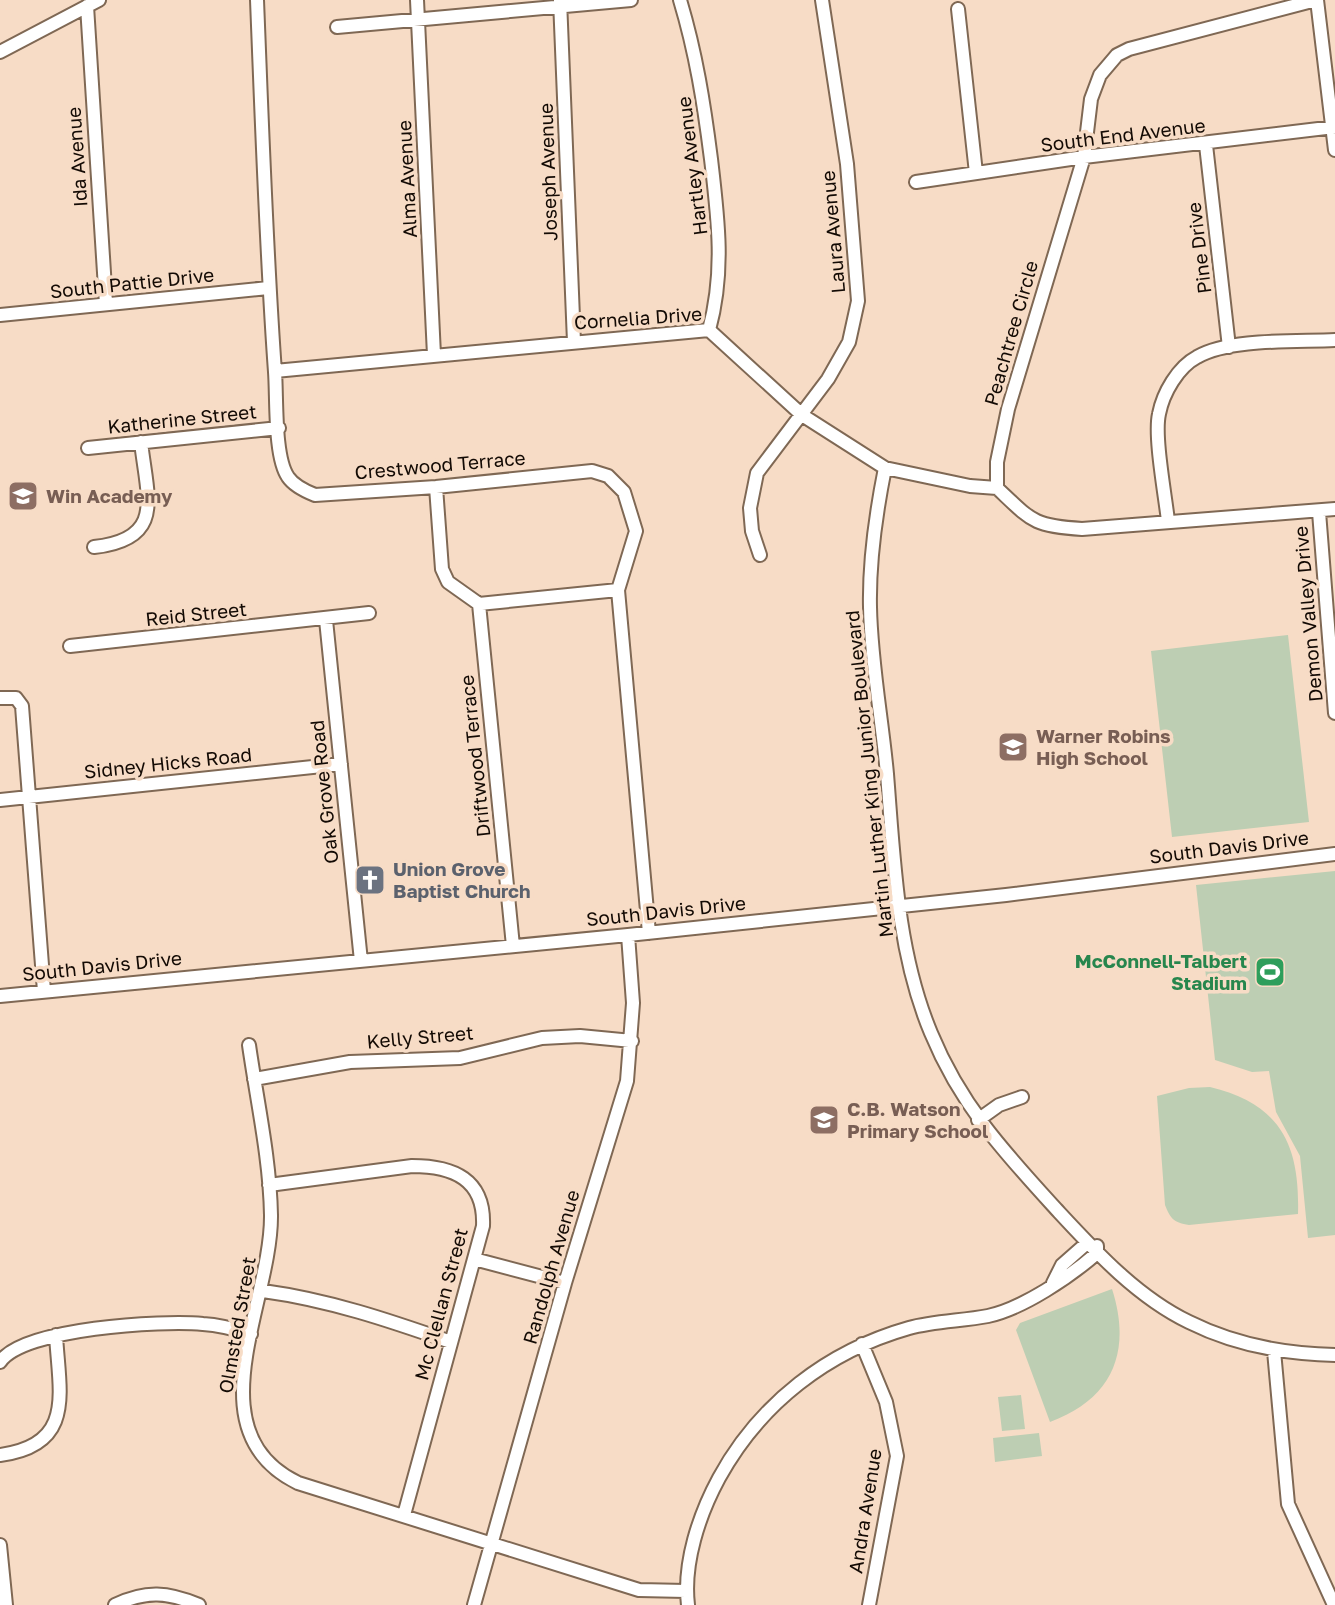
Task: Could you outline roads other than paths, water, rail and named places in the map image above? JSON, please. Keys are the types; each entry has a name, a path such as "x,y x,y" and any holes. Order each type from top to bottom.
{"street":[{"name":"Crestwood Terrace","path":"257,0 268,288 279,428 288,478 303,491 315,495 436,487 592,471 608,476 627,498 636,531 618,590 649,933"},
{"name":"Alma Avenue","path":"417,0 435,355"},
{"path":"337,27 419,22 560,4 631,0"},
{"name":"Hartley Avenue","path":"680,0 699,68 720,231 717,302 709,330"},
{"name":"Laura Avenue","path":"760,555 752,531 750,508 757,473 828,379 849,342 859,285 846,164 822,0"},
{"path":"1316,0 1335,150"},
{"name":"Peachtree Circle","path":"997,488 997,462 1008,409 1084,157 1091,99 1100,75 1117,55 1129,49 1316,0"},
{"path":"0,52 93,3"},
{"name":"Ida Avenue","path":"93,3 106,304"},
{"name":"Joseph Avenue","path":"560,4 574,342"},
{"path":"958,9 976,173"},
{"name":"South End Avenue","path":"916,182 1084,157 1206,145 1334,127"},
{"name":"Pine Drive","path":"1206,145 1229,347"},
{"name":"South Pattie Drive","path":"0,315 268,288"},
{"name":"Cornelia Drive","path":"275,371 709,330 802,415 885,468 957,484 997,488"},
{"path":"1167,521 1158,414 1176,376 1197,356 1229,347 1335,340"},
{"name":"Katherine Street","path":"88,448 279,428"},
{"path":"94,547 128,540 145,522 148,500 141,442"},
{"name":"Martin Luther King Junior Boulevard","path":"885,468 871,568 870,607 900,906 913,981 926,1022 945,1067 978,1120 1005,1155 1097,1253 1151,1298 1187,1321 1230,1339 1274,1351 1335,1355"},
{"path":"436,487 442,569 448,582 479,604 618,590"},
{"path":"997,488 1030,518 1045,526 1082,529 1335,509"},
{"name":"Demon Valley Drive","path":"1319,512 1335,713"},
{"name":"Driftwood Terrace","path":"479,604 513,946"},
{"name":"Reid Street","path":"70,646 326,620 369,613"},
{"name":"Oak Grove Road","path":"326,620 362,961"},
{"path":"0,698 16,698 22,706 44,991"},
{"name":"Sidney Hicks Road","path":"0,800 341,764"},
{"name":"South Davis Drive","path":"0,996 649,933 1335,854"},
{"name":"Randolph Avenue","path":"474,1605 565,1283 627,1081 634,1003 628,935"},
{"name":"Kelly Street","path":"254,1079 350,1062 460,1058 542,1038 580,1036 632,1041"},
{"name":"Olmsted Street","path":"249,1045 269,1185 270,1248 242,1385 242,1410 255,1445 270,1467 298,1483 639,1590 686,1591"},
{"path":"978,1120 999,1105 1022,1097"},
{"name":"Mc Clellan Street","path":"269,1185 412,1166 449,1169 472,1187 484,1211 474,1259 404,1515"},
{"path":"1053,1283 1062,1265 1087,1243"},
{"path":"688,1605 686,1591 692,1550 713,1489 740,1445 767,1411 810,1373 862,1344 912,1327 991,1315 1072,1275 1097,1253"},
{"path":"474,1259 565,1283"},
{"path":"262,1291 312,1297 357,1309 451,1342"},
{"path":"0,1362 9,1351 20,1345 56,1335 175,1323 212,1325 251,1334"},
{"path":"0,1455 36,1444 47,1438 54,1428 60,1404 56,1335"},
{"name":"Andra Avenue","path":"862,1344 886,1402 897,1456 869,1605"},
{"path":"1274,1351 1288,1504 1334,1605"},
{"path":"0,1545 6,1605"},
{"path":"635,1605 639,1590"},
{"path":"115,1605 133,1596 154,1592 173,1594 199,1605"}],"place":[{"name":"Win Academy","path":"23,496"},
{"name":"Warner Robins High School","path":"1013,747"},
{"name":"Union Grove Baptist Church","path":"370,880"},
{"name":"McConnell-Talbert Stadium","path":"1270,972"},
{"name":"C.B. Watson Primary School","path":"824,1120"}]}
